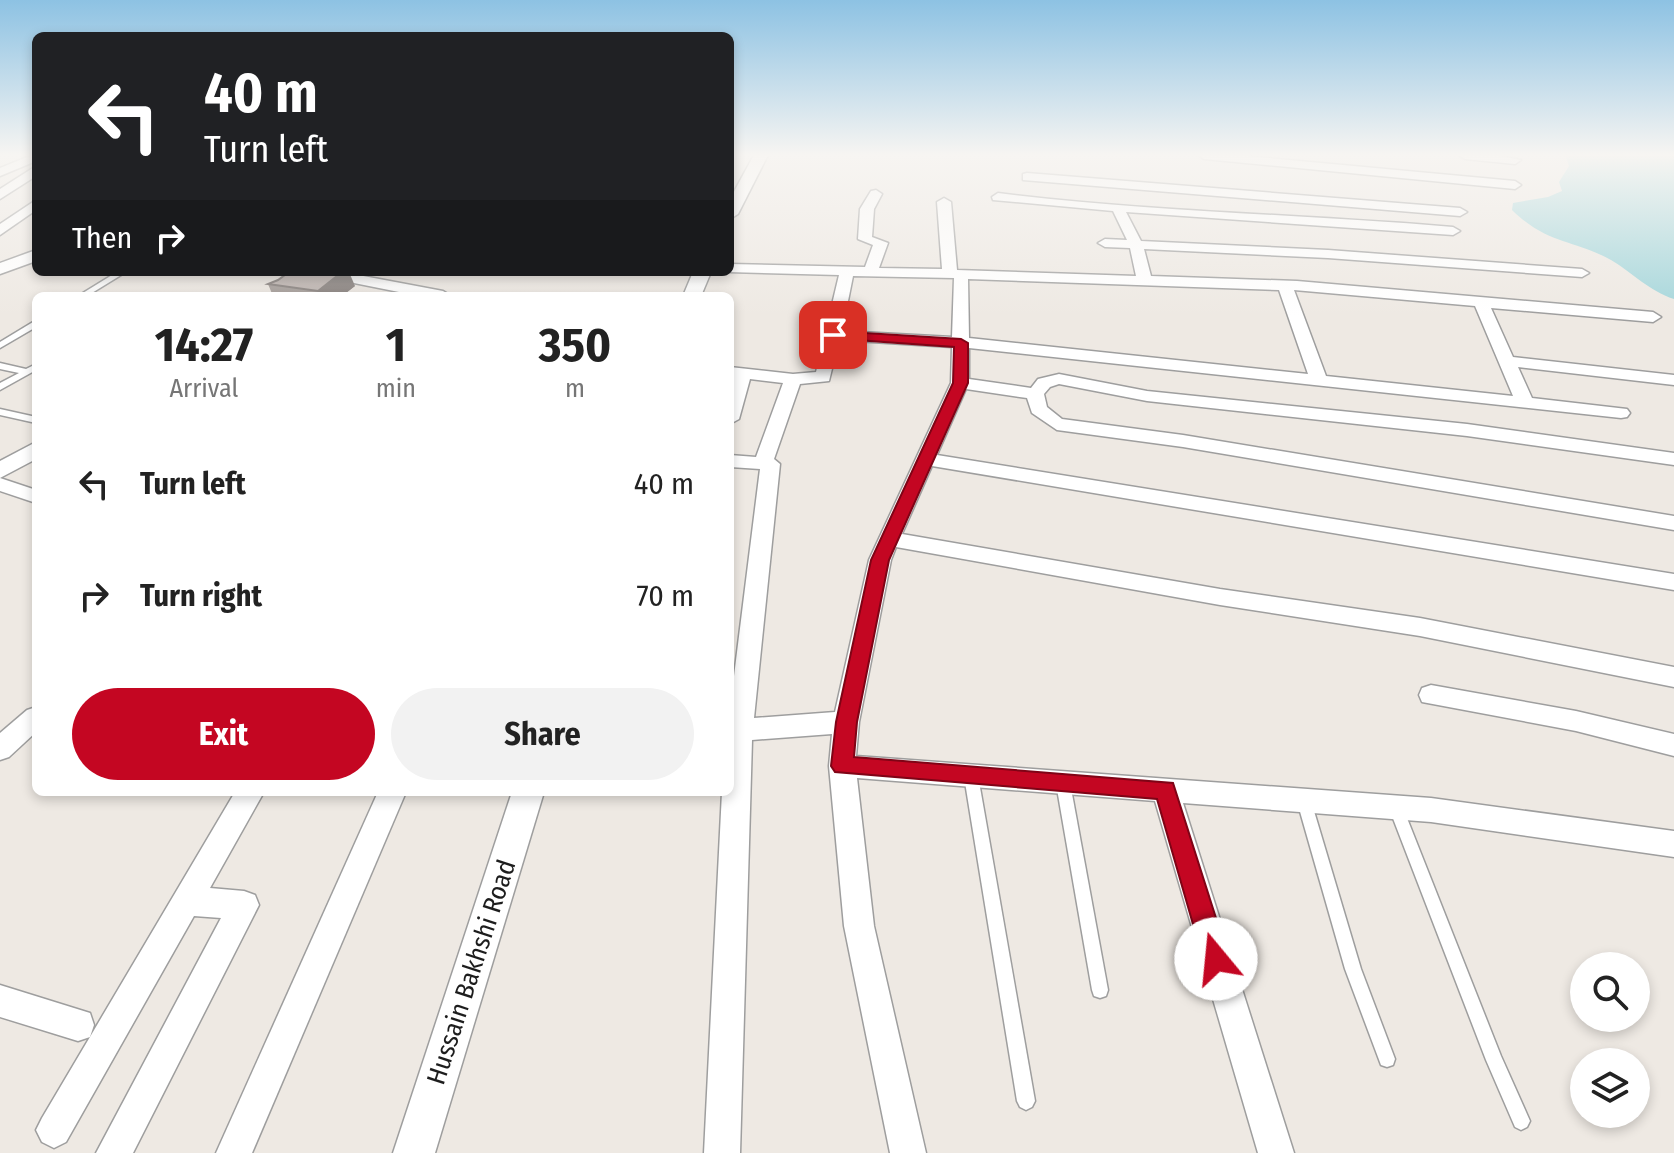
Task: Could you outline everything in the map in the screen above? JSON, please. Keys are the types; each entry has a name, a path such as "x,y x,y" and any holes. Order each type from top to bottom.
{"street":[{"path":"0,231 30,209"},
{"path":"867,209 865,239 881,243 870,272"},
{"path":"908,1153 859,926 842,766 846,722 880,560 960,383 961,343 956,274 945,209"},
{"path":"1118,209 1175,233 1303,254 1582,273"},
{"path":"1118,209 1136,244 1145,281"},
{"path":"1428,209 1460,212"},
{"path":"1105,243 1136,244 1175,233 1453,231"},
{"path":"1303,254 1321,288"},
{"path":"0,269 32,257"},
{"path":"734,268 1285,286 1653,317"},
{"path":"737,373 793,379 816,379 825,375 847,271"},
{"path":"1314,273 1423,282"},
{"path":"340,276 422,292"},
{"path":"1285,286 1319,381"},
{"path":"1481,302 1525,403"},
{"path":"833,335 961,343 1621,413"},
{"path":"1507,361 1674,380"},
{"path":"763,463 793,379"},
{"path":"1035,394 1044,383 1059,379 1147,396 1467,430 1674,459"},
{"path":"960,383 1035,394"},
{"path":"1035,394 1038,409 1057,424 1183,441 1674,523"},
{"path":"0,471 32,451"},
{"path":"925,459 1674,582"},
{"path":"722,1153 740,730 770,464 734,461"},
{"path":"0,484 32,496"},
{"path":"889,539 1220,597 1420,627 1674,677"},
{"path":"1431,695 1576,721 1674,745"},
{"path":"0,749 32,721"},
{"path":"740,730 846,722"},
{"path":"842,766 1396,808 1674,844"},
{"path":"1165,790 1276,1153"},
{"path":"54,1130 248,796"},
{"path":"234,1153 390,796"},
{"name":"Hussain Bakhshi Road","path":"414,1153 527,796"},
{"path":"114,1153 244,905 186,901"},
{"path":"0,1001 78,1025"}],"lane":[{"path":"89,292 115,276"},
{"path":"0,346 32,326"},
{"path":"0,366 31,370"},
{"path":"0,387 31,370"},
{"path":"0,412 32,419"},
{"path":"971,776 1026,1101"},
{"path":"1063,783 1100,990"},
{"path":"1303,801 1353,969 1387,1059"},
{"path":"1396,808 1494,1060 1521,1121"}],"water":[{"path":"1674,209 1674,299 1649,287 1611,260 1537,230 1512,210"}],"building":[{"path":"284,276 337,276 318,291 268,284"}],"route":[{"path":"833,335 961,343 960,383 880,560 846,722 842,766 1165,790 1216,959"}]}
